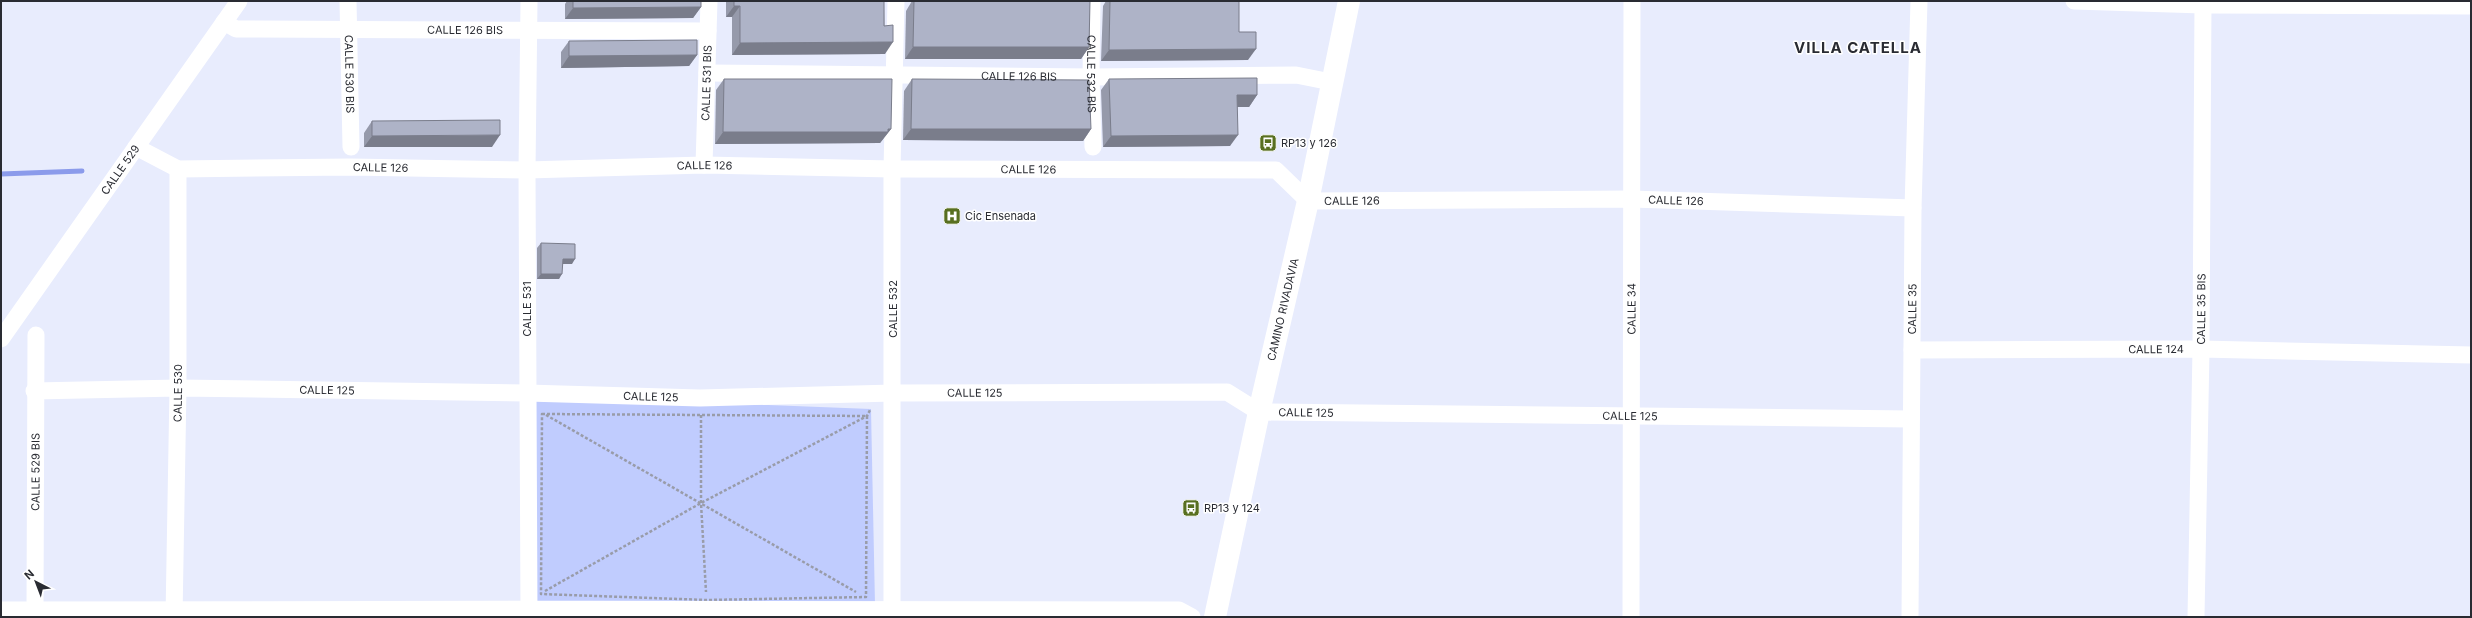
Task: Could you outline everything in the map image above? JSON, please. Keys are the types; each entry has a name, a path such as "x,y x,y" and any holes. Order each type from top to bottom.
{"main road":[{"name":"CAMINO RIVADAVIA","path":"1215,617 1259,412 1308,201 1331,82 1349,1"}],"street":[{"name":"CALLE 529","path":"1,339 239,1"},
{"name":"CALLE 530 BIS","path":"348,1 351,147"},
{"name":"CALLE 531","path":"529,1 527,170 529,613"},
{"name":"CALLE 531 BIS","path":"704,165 709,1"},
{"name":"CALLE 532","path":"892,613 892,169 896,1"},
{"name":"CALLE 532 BIS","path":"1092,1 1091,77 1093,147"},
{"name":"CALLE 34","path":"1632,1 1630,417 1632,617"},
{"name":"CALLE 35","path":"1910,617 1914,208 1919,1"},
{"path":"2074,1 2471,6"},
{"name":"CALLE 35 BIS","path":"2196,617 2201,348 2203,3"},
{"name":"CALLE 126 BIS","path":"224,22 236,29 708,31"},
{"name":"CALLE 126 BIS","path":"707,73 1091,77 1296,74 1331,82"},
{"name":"CALLE 126","path":"136,147 178,169 350,167 527,170 704,165 892,169 1276,170 1308,201 1631,199 1914,208"},
{"name":"CALLE 530","path":"174,614 178,388 178,169"},
{"name":"CALLE 529 BIS","path":"35,610 34,391 36,335"},
{"name":"CALLE 124","path":"1912,350 2201,348 2471,355"},
{"name":"CALLE 125","path":"34,391 178,388 527,392 700,398 893,393 1227,392 1259,412 1911,419"},
{"path":"1,610 174,614 529,613 707,605 892,613 1179,610 1192,617"}],"path":[{"path":"527,392 542,414 866,597 875,605 892,613"},
{"path":"866,597 867,416 871,409 893,393"},
{"path":"542,414 867,416"},
{"path":"541,594 542,414"},
{"path":"701,414 701,503 707,605"},
{"path":"529,613 541,594 701,503 867,416"},
{"path":"541,594 707,605 866,597"}],"shaded area":[{"path":"530,396 871,409 875,605 534,604"}],"building":[{"path":"573,1 701,1 701,7 573,8"},
{"path":"734,1 884,1 884,26 893,25 893,42 740,43 740,6 734,6"},
{"path":"914,1 1090,1 1089,47 913,47"},
{"path":"1110,1 1239,1 1239,32 1256,32 1256,49 1109,50"},
{"path":"697,40 697,55 569,56 569,41"},
{"path":"1257,78 1257,95 1237,95 1238,135 1111,136 1109,79"},
{"path":"724,79 892,79 891,129 888,129 888,132 723,132"},
{"path":"912,79 1089,80 1091,129 911,129"},
{"path":"500,120 500,135 372,136 372,121"},
{"path":"541,243 575,244 575,259 563,259 562,274 541,274"}],"waterway":[{"path":"1,174 82,171"}],"place":[{"name":"RP13 y 126","path":"1268,143"},
{"name":"Cic Ensenada","path":"952,216"},
{"name":"RP13 y 124","path":"1191,508"}],"district":[{"name":"VILLA CATELLA","path":"1858,47"}]}
